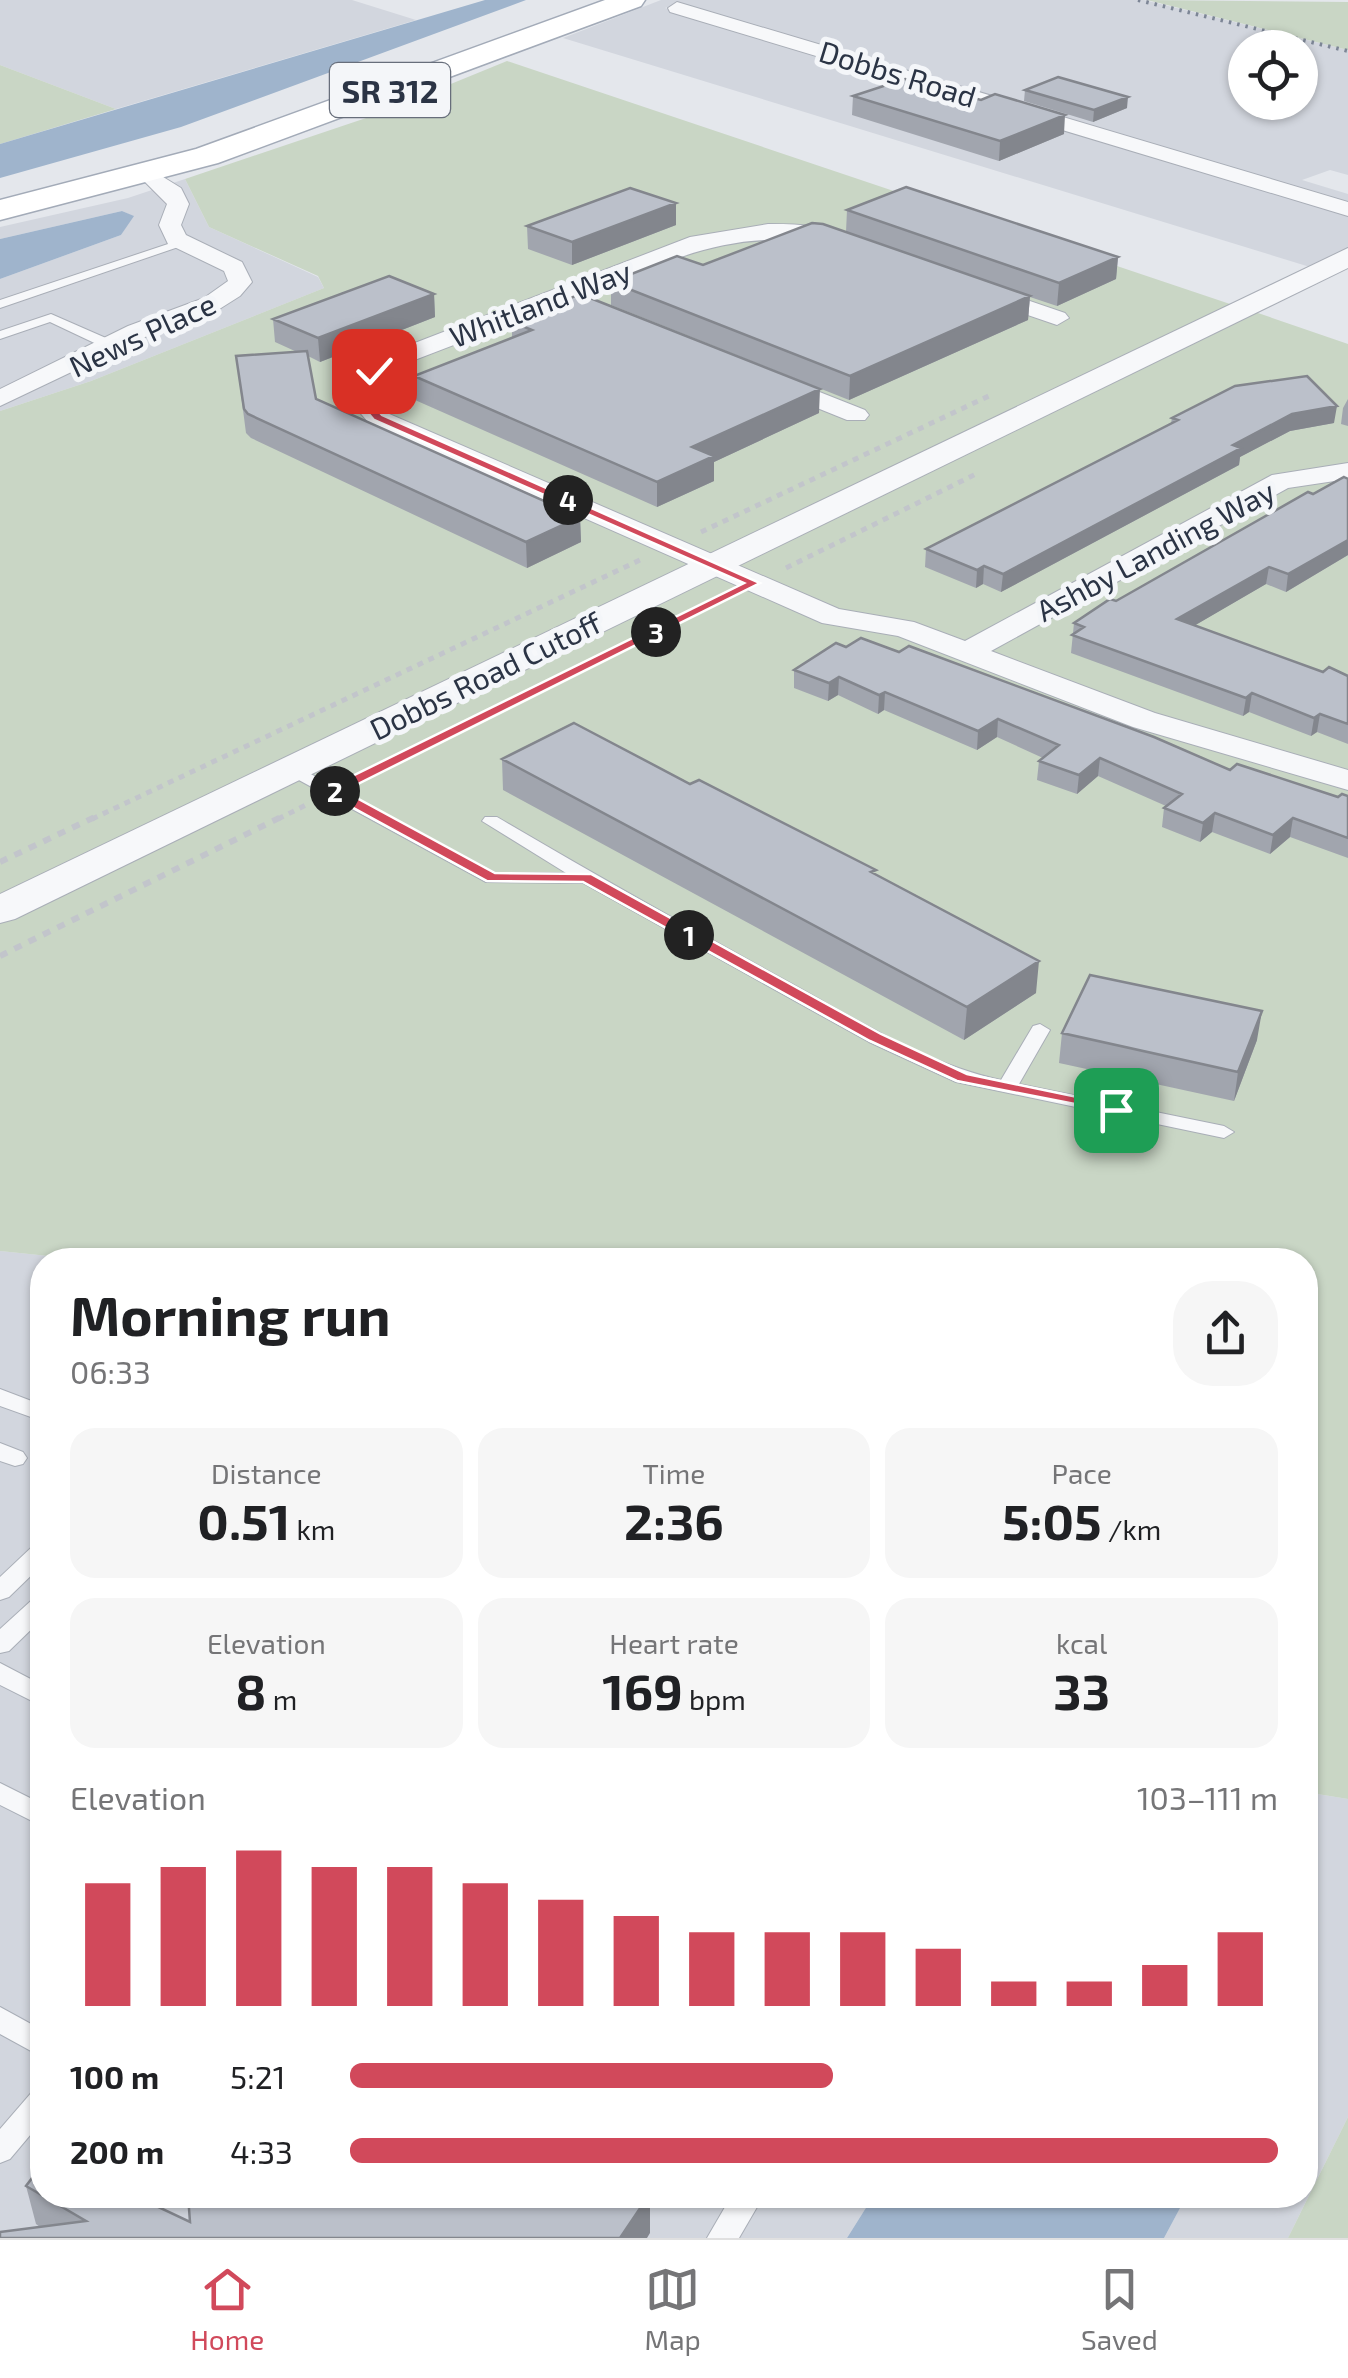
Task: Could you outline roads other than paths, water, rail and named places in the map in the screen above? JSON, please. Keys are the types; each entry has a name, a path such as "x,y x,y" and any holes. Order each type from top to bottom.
{"main road":[{"name":"SR 312","path":"0,194 126,162 259,119 583,0"},
{"name":"SR 312","path":"0,210 148,174 284,130 631,0"},
{"path":"148,174 147,164 259,127 259,119"}],"street":[{"name":"Dobbs Road","path":"677,8 1348,209"},
{"name":"News Place","path":"6,390 158,322 211,304 240,282 234,267 184,244 171,232 178,204 172,193 148,174"},
{"name":"Whitland Way","path":"715,564 378,418 362,400 362,385 374,371 698,242 739,232 786,230 828,237 863,249"},
{"name":"Dobbs Road Cutoff","path":"0,910 1348,258"},
{"path":"951,280 1057,318"},
{"path":"558,296 593,310"},
{"path":"751,373 856,414"},
{"name":"Ashby Landing Way","path":"970,651 1281,481 1348,471"},
{"name":"Ashby Landing Way","path":"715,564 832,617 904,628 1144,720 1348,780"}],"lane":[{"path":"0,304 184,244"},
{"path":"31,294 57,306 51,318"},
{"path":"0,335 51,318 110,346"},
{"path":"292,769 492,878 586,878"},
{"path":"492,821 586,878 876,1038 963,1078 1224,1132"},
{"path":"1007,1087 1040,1030"},
{"path":"0,1397 30,1408"},
{"path":"0,1591 30,1562"},
{"path":"0,1644 30,1615"},
{"path":"0,1673 30,1689"},
{"path":"0,1792 30,1809"},
{"path":"0,2019 30,2038"},
{"path":"0,2150 30,2116"},
{"path":"722,2238 741,2208"}],"water":[{"path":"485,0 526,0 181,127 0,178 0,144"},
{"path":"122,211 134,216 121,235 0,279 0,239"},
{"path":"866,2208 1180,2208 1164,2238 847,2238"}],"railway":[{"path":"1138,0 1348,51"}]}
